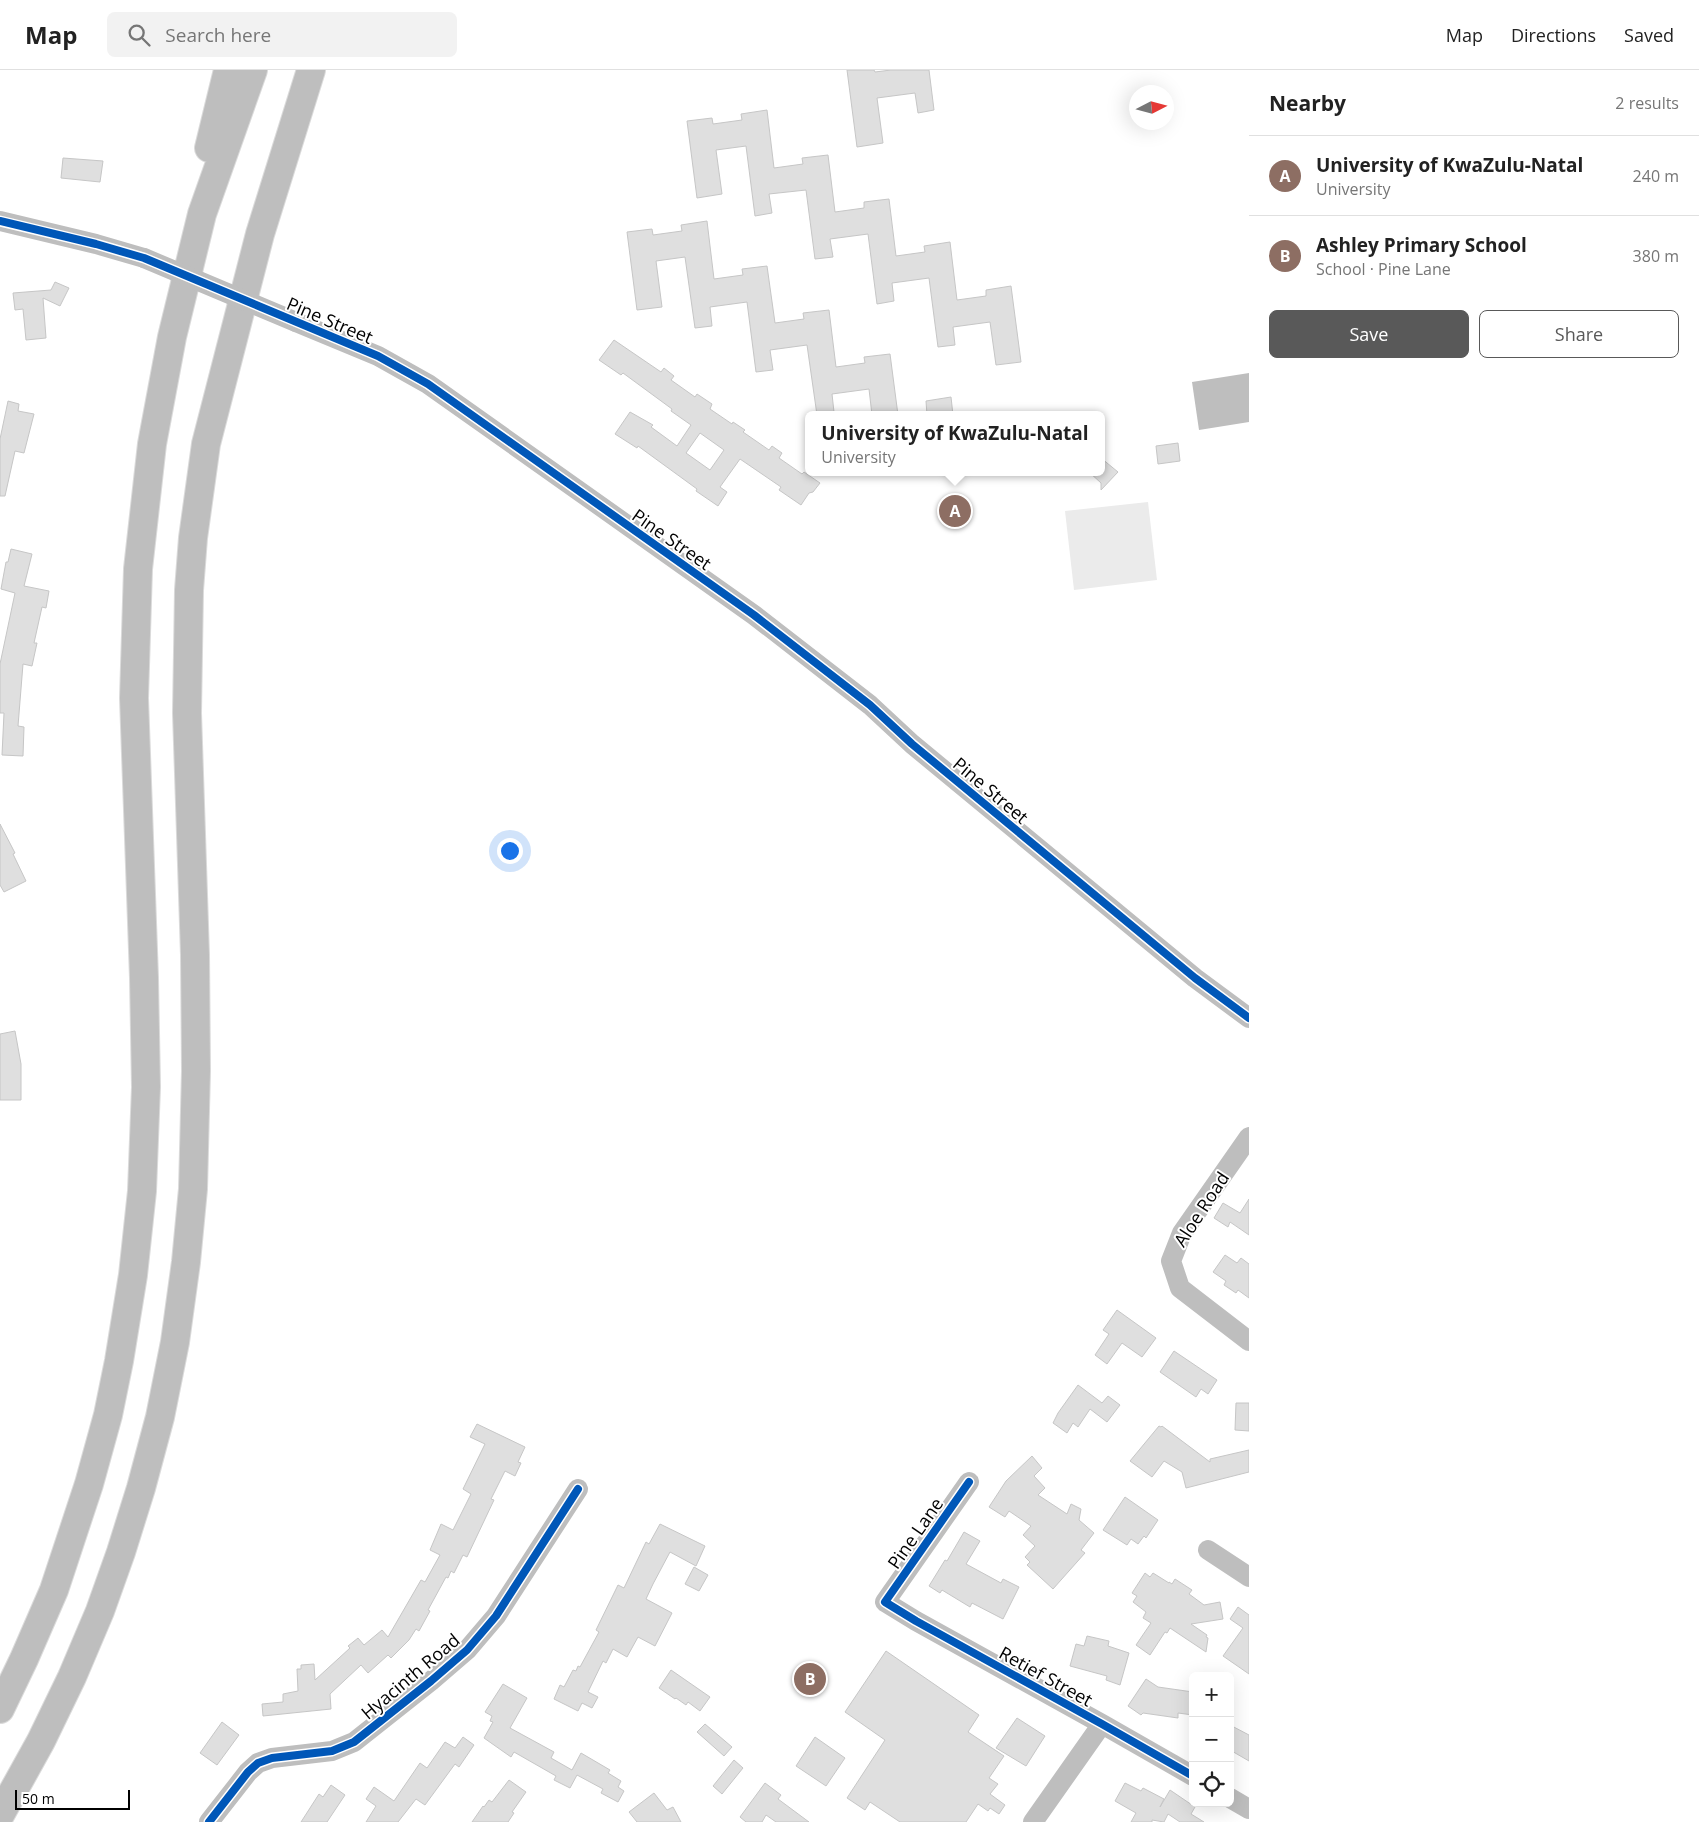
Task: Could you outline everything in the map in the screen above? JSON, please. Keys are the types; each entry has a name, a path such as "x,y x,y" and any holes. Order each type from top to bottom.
{"highway":[{"path":"202,214 207,154 228,70"},
{"path":"0,1709 54,1590 89,1484 110,1406 133,1275 142,1190 146,1088 134,698 138,570 154,434 172,336 202,214 253,70"},
{"path":"0,1815 42,1741 100,1611 141,1488 160,1417 175,1342 186,1262 193,1189 196,1071 195,955 186,713 189,590 193,538 206,444 260,234 311,70"},
{"path":"260,234 280,214 299,164 329,70"}],"street":[{"name":"Pine Street","path":"0,221 96,244 144,258 378,356 428,384 754,615 870,706 912,744 1195,978 1249,1018"},
{"name":"Aloe Road","path":"1249,1137 1182,1233 1170,1262 1180,1288 1249,1341"},
{"name":"Pine Lane","path":"885,1602 969,1482"},
{"name":"Hyacinth Road","path":"213,1821 248,1772 258,1764 272,1758 332,1751 354,1742 467,1650 496,1616 578,1489"},
{"path":"1208,1550 1249,1577"},
{"name":"Retief Street","path":"885,1602 916,1622 1189,1774"},
{"path":"1033,1822 1102,1724"},
{"path":"1234,1800 1249,1809"}],"shaded area":[{"path":"1249,373 1249,422 1199,430 1192,382"},
{"path":"1148,502 1157,580 1074,590 1065,511"}],"building":[{"path":"847,70 874,70 875,72 929,70 934,110 918,113 915,93 877,98 883,143 857,147"},
{"path":"767,110 774,168 803,164 802,158 828,155 835,212 864,208 864,202 889,199 896,256 925,252 924,246 950,242 957,300 986,296 986,290 1011,286 1021,362 996,365 990,322 953,327 955,345 938,347 929,278 892,283 894,301 877,304 868,234 830,239 833,257 815,259 806,190 769,194 772,213 755,216 746,146 716,150 722,194 697,198 687,121 712,118 713,124 742,120 741,114"},
{"path":"63,158 103,161 100,182 61,178"},
{"path":"707,221 714,279 743,275 742,269 767,266 775,323 804,319 803,313 829,310 836,367 865,363 864,357 890,354 897,411 872,411 869,389 832,394 834,411 816,411 807,345 770,350 773,370 756,372 747,302 710,307 712,326 695,328 685,257 656,261 662,307 637,310 627,232 652,229 653,235 682,231 681,225"},
{"path":"55,282 69,288 60,306 43,298 46,338 26,340 23,309 15,310 13,293 51,290"},
{"path":"614,340 661,372 664,368 674,376 671,380 695,397 697,394 712,404 710,409 732,424 733,422 745,430 743,432 769,450 772,446 782,453 779,458 802,474 805,473 805,476 810,476 820,483 813,492 809,493 801,505 779,490 781,487 740,459 720,487 727,492 718,506 638,446 637,448 615,434 630,412 653,425 651,427 677,446 691,425 623,373 621,375 599,360","holes":["700,433 724,450 710,470 686,453"]},
{"path":"951,397 953,411 927,411 926,401"},
{"path":"8,401 19,404 18,411 34,414 24,453 15,451 5,496 0,496 0,439"},
{"path":"1178,443 1180,461 1158,464 1156,446"},
{"path":"1105,461 1118,472 1101,490 1101,483 1093,476 1105,476"},
{"path":"11,549 32,554 24,586 49,591 46,608 42,607 34,643 37,643 32,666 23,664 18,726 24,727 23,756 2,755 4,713 0,713 0,664 15,593 1,589 6,562 8,562"},
{"path":"0,824 15,853 13,854 26,881 4,892 0,885"},
{"path":"15,1031 21,1064 21,1100 0,1100 0,1034"},
{"path":"1249,1199 1249,1235 1230,1222 1228,1227 1214,1218 1223,1203 1240,1213"},
{"path":"1225,1255 1237,1263 1241,1258 1249,1264 1249,1298 1238,1290 1236,1293 1224,1285 1226,1281 1213,1272"},
{"path":"1117,1310 1156,1338 1142,1357 1122,1343 1107,1364 1095,1355 1109,1334 1103,1330"},
{"path":"1174,1351 1217,1380 1208,1394 1201,1389 1196,1397 1160,1372"},
{"path":"1078,1385 1102,1403 1108,1396 1120,1405 1107,1422 1090,1409 1078,1427 1073,1423 1067,1433 1053,1423"},
{"path":"1236,1403 1249,1403 1249,1431 1235,1430"},
{"path":"477,1424 525,1447 518,1462 521,1463 515,1476 505,1471 491,1499 494,1500 467,1557 463,1555 454,1573 451,1571 448,1578 446,1577 419,1631 416,1629 409,1640 391,1658 388,1655 368,1673 361,1665 330,1694 331,1709 263,1716 262,1704 283,1702 283,1694 298,1691 297,1669 301,1669 301,1665 314,1664 315,1680 350,1648 348,1646 358,1638 364,1645 382,1630 388,1637 421,1580 425,1582 440,1555 430,1550 441,1524 453,1530 471,1494 463,1489 485,1444 470,1437"},
{"path":"1159,1426 1162,1426 1210,1462 1210,1459 1249,1450 1249,1472 1186,1488 1182,1472 1164,1461 1152,1477 1130,1461"},
{"path":"1032,1456 1042,1468 1034,1476 1045,1488 1038,1495 1067,1514 1071,1504 1081,1509 1079,1520 1094,1533 1081,1550 1085,1553 1053,1589 1027,1565 1030,1562 1025,1557 1035,1546 1023,1535 1031,1526 1009,1511 1005,1517 989,1507 1006,1481"},
{"path":"1125,1497 1158,1520 1146,1538 1144,1536 1138,1544 1131,1539 1127,1545 1103,1530"},
{"path":"660,1524 705,1546 696,1566 670,1552 653,1584 646,1599 672,1613 655,1646 638,1637 627,1657 613,1649 606,1663 603,1661 588,1692 598,1697 592,1708 582,1703 578,1711 554,1699 560,1685 564,1687 573,1670 576,1671 578,1666 580,1667 599,1632 596,1630 618,1585 624,1588 646,1542 649,1544"},
{"path":"964,1532 980,1541 966,1564 1001,1583 1003,1579 1019,1587 1003,1619 972,1603 970,1607 942,1590 940,1593 929,1586 945,1560 947,1561"},
{"path":"694,1567 708,1575 699,1591 685,1584"},
{"path":"1145,1573 1150,1577 1153,1573 1172,1584 1175,1579 1192,1590 1189,1594 1204,1605 1220,1602 1223,1619 1191,1624 1207,1635 1206,1652 1170,1628 1167,1633 1165,1632 1150,1655 1136,1645 1151,1623 1143,1618 1146,1612 1133,1602 1137,1596 1132,1593"},
{"path":"1238,1607 1249,1615 1249,1674 1223,1656 1243,1628 1230,1619"},
{"path":"1087,1636 1109,1641 1108,1646 1129,1653 1120,1685 1106,1680 1107,1676 1070,1666 1076,1644 1084,1646"},
{"path":"886,1651 979,1715 968,1732 1004,1756 989,1778 998,1784 990,1794 1005,1805 999,1814 990,1808 988,1811 978,1804 966,1822 900,1822 870,1802 865,1810 847,1798 885,1740 845,1712"},
{"path":"671,1670 710,1697 700,1711 688,1702 686,1705 659,1688"},
{"path":"1146,1679 1158,1687 1189,1691 1189,1714 1178,1713 1178,1718 1143,1713 1141,1715 1128,1706"},
{"path":"503,1684 527,1698 510,1728 554,1752 551,1758 572,1770 581,1753 610,1770 608,1773 621,1781 618,1787 624,1791 618,1802 601,1793 603,1789 577,1775 570,1788 554,1780 556,1776 514,1752 511,1757 484,1738 493,1722 490,1721 492,1716 485,1712"},
{"path":"1017,1718 1045,1736 1026,1766 996,1748"},
{"path":"222,1722 239,1735 217,1765 200,1753"},
{"path":"705,1724 732,1747 724,1756 697,1732"},
{"path":"1234,1727 1249,1735 1249,1761 1234,1752"},
{"path":"463,1737 474,1745 459,1767 455,1764 425,1805 416,1799 398,1822 366,1822 376,1806 366,1799 374,1787 394,1801 420,1763 427,1768 445,1742 455,1748"},
{"path":"815,1737 845,1758 826,1786 796,1766"},
{"path":"734,1760 743,1768 722,1794 713,1786"},
{"path":"509,1780 526,1792 512,1812 514,1813 508,1822 472,1822 483,1806 489,1800 492,1802"},
{"path":"765,1783 781,1795 778,1799 809,1822 776,1822 766,1815 762,1822 746,1822 740,1817"},
{"path":"1125,1783 1141,1791 1143,1788 1164,1799 1160,1807 1170,1790 1189,1803 1189,1807 1195,1807 1191,1814 1204,1822 1180,1822 1168,1814 1164,1822 1152,1820 1152,1822 1131,1822 1136,1813 1115,1801"},
{"path":"331,1785 345,1795 327,1822 301,1822 319,1794 323,1797"},
{"path":"654,1793 667,1810 673,1807 681,1822 637,1822 629,1812"}],"cycle path":[{"path":"0,221 96,244 144,258 378,356 428,384 754,615 870,705 912,744 1195,978 1249,1018"},
{"path":"969,1482 885,1602 1189,1774"},
{"path":"209,1822 248,1772 258,1763 272,1758 332,1751 354,1742 467,1650 496,1616 578,1489"}],"place":[{"name":"University of KwaZulu-Natal","path":"955,511"},
{"name":"Ashley Primary School","path":"810,1679"}]}
